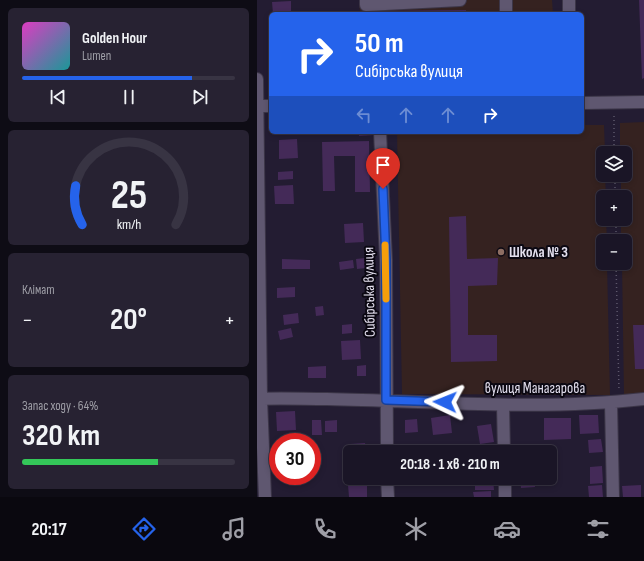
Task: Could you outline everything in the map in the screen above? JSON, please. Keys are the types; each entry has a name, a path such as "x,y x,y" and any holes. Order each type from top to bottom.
{"street":[{"path":"366,0 366,5 460,0"},
{"path":"506,0 506,12"},
{"path":"569,0 569,12"},
{"path":"257,80 259,399 265,497"},
{"path":"584,103 644,102"},
{"path":"258,106 269,106"},
{"name":"Сибірська вулиця","path":"380,134 386,260 387,445"},
{"name":"вулиця Манагарова","path":"259,399 386,400 503,405 615,403 644,400"},
{"path":"613,497 615,403"},
{"path":"503,405 504,445"},
{"path":"387,485 388,497"},
{"path":"505,485 505,497"}],"path":[{"path":"614,116 614,146"},
{"path":"615,403 616,270"}],"shaded area":[{"path":"359,0 552,0 553,12 360,12"},
{"path":"644,122 644,394 624,396 622,270 632,270 632,234 621,234 621,226 632,226 632,190 621,190 621,182 632,182 632,146 620,146 620,123"},
{"name":"Школа № 3","path":"584,125 604,125 605,146 596,146 596,182 605,182 606,190 596,190 596,226 606,226 607,234 596,234 596,270 607,270 610,395 402,394 397,134 584,134"}],"building":[{"path":"639,0 644,0 644,78 642,79"},
{"path":"291,1 291,12 273,12 272,2"},
{"path":"466,10 466,12 378,12"},
{"path":"359,134 375,134 375,135 359,136"},
{"path":"297,139 298,158 279,159 279,140"},
{"path":"369,141 370,192 355,192 355,156 334,156 335,191 323,191 322,142"},
{"path":"293,171 293,179 278,180 278,172"},
{"path":"293,185 294,204 275,204 274,186"},
{"path":"466,216 467,259 498,258 497,285 468,286 468,335 497,335 497,361 451,362 449,217"},
{"path":"363,223 364,242 345,243 344,224"},
{"path":"365,258 366,268 357,269 356,259"},
{"path":"282,259 310,260 310,269 282,269"},
{"path":"353,260 354,268 340,270 339,262"},
{"path":"295,287 295,297 277,298 277,288"},
{"path":"323,306 324,315 316,316 315,307"},
{"path":"298,313 299,323 284,325 283,315"},
{"path":"352,324 352,333 342,334 342,325"},
{"path":"633,325 644,325 644,369 635,369"},
{"path":"291,328 293,337 280,340 278,331"},
{"path":"360,340 361,359 342,360 341,341"},
{"path":"366,365 366,376 357,376 357,366"},
{"path":"326,366 326,378 308,378 308,367"},
{"path":"295,411 296,430 277,431 276,412"},
{"path":"450,415 452,433 433,435 431,418"},
{"path":"579,415 598,415 599,433 580,434"},
{"path":"544,418 571,418 571,439 544,440"},
{"path":"417,419 418,432 405,433 405,420"},
{"path":"312,420 321,420 322,435 321,433 312,433"},
{"path":"337,420 337,432 325,432 325,421"},
{"path":"491,424 494,442 480,444 477,426"},
{"path":"601,439 603,452 589,453 588,440"},
{"path":"365,443 365,445 350,445"},
{"path":"602,466 603,483 590,484 590,467"},
{"path":"348,485 367,485 367,497 349,497"},
{"path":"475,485 494,485 494,490 475,490"},
{"path":"521,485 535,485 535,487 521,488"},
{"path":"602,485 603,497 589,497 588,486"},
{"path":"641,485 641,497 623,497 622,486"},
{"path":"491,491 491,497 474,497 473,492"}],"slow traffic":[{"path":"385,245 386,299"}],"place":[{"name":"Школа № 3","path":"501,252"}],"route":[{"path":"383,189 386,260 386,400 445,402"}]}
